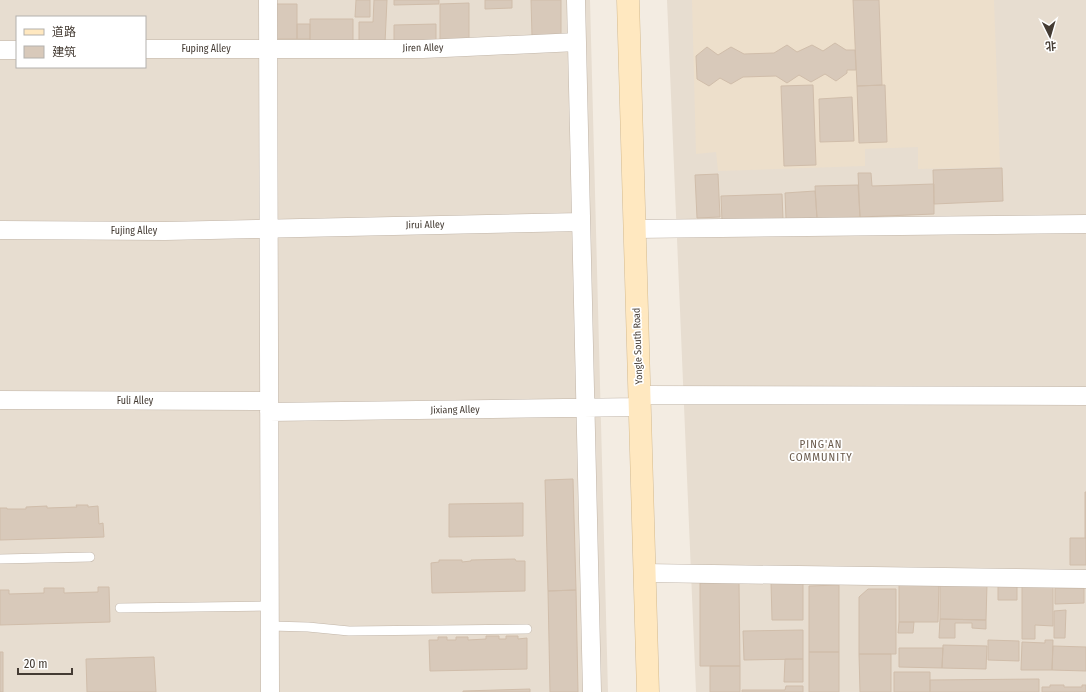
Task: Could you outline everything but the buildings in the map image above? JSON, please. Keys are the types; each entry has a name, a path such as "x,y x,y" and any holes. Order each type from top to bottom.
{"main road":[{"name":"Yongle South Road","path":"628,0 648,692"}],"street":[{"path":"268,0 270,692"},
{"path":"576,0 592,692"},
{"name":"Jiren Alley","path":"268,49 423,49 577,42"},
{"name":"Fuping Alley","path":"146,49 268,49"},
{"path":"0,50 16,50"},
{"name":"Jirui Alley","path":"269,229 581,222"},
{"path":"635,229 1086,224"},
{"name":"Fujing Alley","path":"0,230 165,231 269,229"},
{"name":"Jixiang Alley","path":"269,407 586,407 639,401 1086,396"},
{"name":"Fuli Alley","path":"0,400 269,407"},
{"path":"644,573 1086,579"}],"lane":[{"path":"0,559 90,557"},
{"path":"120,608 270,606"},
{"path":"270,626 308,627 349,631 527,629"}],"shaded area":[{"path":"0,0 590,0 608,692 0,692"},
{"path":"667,0 1086,0 1086,692 696,692"},
{"path":"692,0 994,0 1000,167 918,169 918,147 865,149 865,166 718,171 716,152 696,154"}],"district":[{"name":"PING'AN COMMUNITY","path":"821,450"}]}
